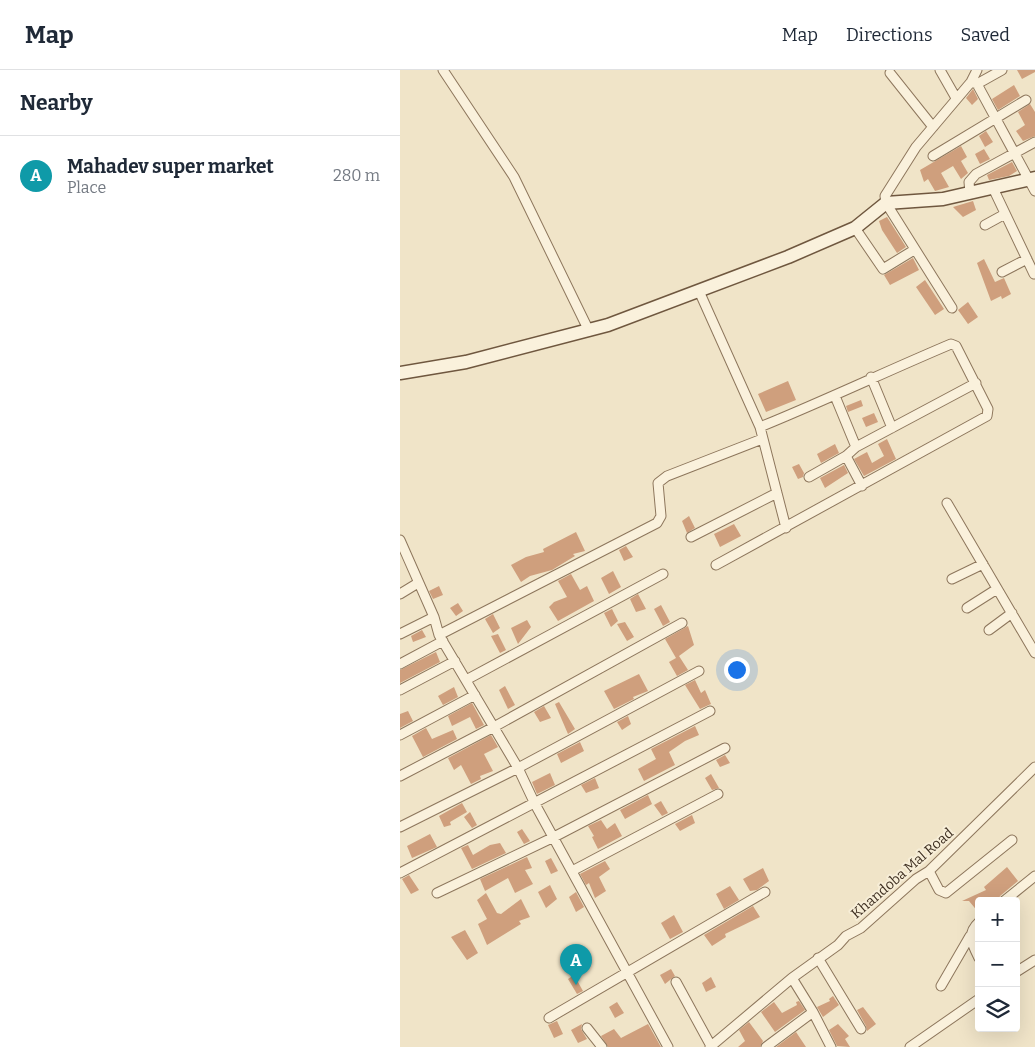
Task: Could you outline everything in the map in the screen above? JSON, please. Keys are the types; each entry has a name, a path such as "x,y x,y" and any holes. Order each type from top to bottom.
{"street":[{"path":"443,70 514,177 589,331"},
{"path":"940,70 956,98"},
{"path":"977,70 974,83 1014,153 1032,179 1035,192"},
{"path":"952,308 886,203 886,193 956,98 974,83 1002,70"},
{"path":"890,73 933,127"},
{"path":"932,156 1026,100"},
{"path":"970,193 971,178 1035,142"},
{"path":"400,373 466,362 589,331 699,291 855,228 886,203 943,199 1032,179"},
{"path":"993,188 1034,274"},
{"path":"985,224 1006,214"},
{"path":"855,228 883,270 914,250"},
{"path":"1002,272 1027,259"},
{"path":"699,291 760,427 786,528"},
{"path":"716,565 987,416 988,409 954,344 871,377 835,396 760,427"},
{"path":"871,377 892,428"},
{"path":"809,477 846,456 856,447 976,383"},
{"path":"835,396 856,447"},
{"path":"400,664 441,638 657,523 661,516 658,483 667,476 762,439"},
{"path":"846,456 862,486"},
{"path":"691,537 778,492"},
{"path":"947,504 1035,653"},
{"path":"400,540 404,562 418,583 434,617 441,638 475,694 492,728 518,768 534,804 554,837 668,1047"},
{"path":"952,579 982,564"},
{"path":"466,680 664,574"},
{"path":"400,594 418,583"},
{"path":"967,608 997,589"},
{"path":"989,630 1012,613"},
{"path":"400,634 434,617"},
{"path":"400,776 492,728 682,623"},
{"path":"400,690 455,661"},
{"path":"400,827 518,768 699,671"},
{"path":"400,735 475,694"},
{"path":"400,873 710,711"},
{"path":"437,894 554,837 725,748"},
{"name":"Khandoba Mal Road","path":"711,1047 792,978 838,945 846,936 861,928 916,879 929,871 1035,768"},
{"path":"572,871 718,794"},
{"path":"929,871 938,890 946,893 1012,840"},
{"path":"1009,897 1035,876"},
{"path":"549,1018 765,892"},
{"path":"941,986 975,926"},
{"path":"970,936 975,948"},
{"path":"818,958 861,1030"},
{"path":"1020,969 1035,960"},
{"path":"792,978 813,1012 829,1046"},
{"path":"676,982 711,1047"},
{"path":"910,1047 975,1002"},
{"path":"766,1047 813,1012"},
{"path":"587,1028 602,1047"}],"building":[{"path":"1017,70 1035,70 1035,72 1022,79"},
{"path":"1014,85 1020,96 998,110 992,99"},
{"path":"973,89 978,99 972,105 966,98"},
{"path":"1030,104 1035,112 1035,136 1023,141 1016,131 1025,125 1018,112"},
{"path":"986,131 993,142 985,147 979,136"},
{"path":"961,146 967,157 961,161 968,173 961,179 953,166 941,173 949,187 935,191 928,179 924,182 920,170"},
{"path":"984,149 990,159 980,164 975,154"},
{"path":"1012,162 1017,171 1009,176 989,180 987,175"},
{"path":"973,201 976,210 963,217 953,207"},
{"path":"887,217 906,247 897,253 882,230 879,221"},
{"path":"913,258 919,270 890,285 884,275"},
{"path":"984,259 995,282 1004,278 1011,294 1002,299 1001,296 991,301 977,263"},
{"path":"925,280 944,309 935,315 916,287"},
{"path":"968,302 978,317 968,324 958,310"},
{"path":"788,381 796,400 766,412 758,394"},
{"path":"861,400 863,406 848,412 846,406"},
{"path":"874,413 878,422 866,427 862,418"},
{"path":"887,439 896,459 864,476 854,459 867,452 872,463 884,456 878,444"},
{"path":"835,444 839,453 821,463 817,454"},
{"path":"799,464 804,473 803,477 798,479 792,467"},
{"path":"844,465 848,473 825,488 820,478"},
{"path":"689,516 695,528 687,533 682,521"},
{"path":"734,524 741,536 720,547 714,534"},
{"path":"576,532 585,551 573,554 575,556 552,570 530,576 521,582 511,565 526,557 544,552 543,549"},
{"path":"626,546 633,557 624,561 619,550"},
{"path":"613,571 621,587 609,594 601,578"},
{"path":"571,574 580,590 587,586 594,601 558,621 549,607 554,602 567,597 558,581"},
{"path":"439,586 443,595 433,599 429,591"},
{"path":"638,594 646,609 636,612 630,599"},
{"path":"458,603 463,611 456,616 450,608"},
{"path":"661,605 670,622 663,626 654,609"},
{"path":"612,609 618,621 611,627 604,613"},
{"path":"493,614 500,628 493,633 485,619"},
{"path":"527,620 531,627 518,644 511,628"},
{"path":"625,622 634,637 627,641 617,624"},
{"path":"688,626 694,645 679,656 688,670 677,676 669,662 676,658 665,639"},
{"path":"422,630 426,637 413,642 411,636"},
{"path":"498,634 506,650 500,653 491,636"},
{"path":"436,652 440,662 400,683 400,670"},
{"path":"639,674 648,691 633,697 634,699 614,709 604,691"},
{"path":"695,680 701,693 705,690 711,704 700,709 685,685"},
{"path":"505,686 515,705 508,709 499,690"},
{"path":"454,687 458,697 443,705 438,696"},
{"path":"559,702 575,729 568,734 555,704"},
{"path":"472,703 484,725 476,729 470,717 452,726 448,716"},
{"path":"544,706 551,718 540,722 534,712"},
{"path":"408,711 413,721 400,728 400,714"},
{"path":"628,716 631,724 622,730 617,722"},
{"path":"695,726 699,735 685,741 669,752 675,765 644,781 638,769 656,759 651,749"},
{"path":"426,728 432,739 453,730 457,739 423,757 412,736"},
{"path":"491,735 498,747 484,754 493,771 480,776 481,779 471,784 461,765 454,770 448,758"},
{"path":"580,742 584,751 561,763 557,754"},
{"path":"725,755 730,763 720,767 716,760"},
{"path":"550,773 555,785 537,794 532,782"},
{"path":"711,774 719,788 712,790 705,778"},
{"path":"595,778 599,788 586,793 581,785"},
{"path":"648,795 652,804 625,819 620,810"},
{"path":"661,801 668,813 662,816 654,805"},
{"path":"462,803 467,812 450,822 451,825 444,827 439,816"},
{"path":"470,812 477,825 472,828 464,817"},
{"path":"692,815 695,823 680,831 675,824"},
{"path":"601,820 607,829 615,823 622,836 598,849 592,837 594,836 588,826"},
{"path":"522,829 530,841 524,844 517,832"},
{"path":"430,834 437,847 412,858 407,846"},
{"path":"500,843 506,853 472,869 461,848 468,845 473,855 490,845"},
{"path":"527,857 532,868 525,870 533,884 515,893 508,878 485,891 480,879"},
{"path":"551,858 558,871 551,874 545,861"},
{"path":"605,861 610,869 599,877 606,891 595,898 589,883 586,885 580,874"},
{"path":"1007,867 1018,881 1000,897 975,897 975,908 969,901 962,901 986,890 984,887"},
{"path":"763,868 769,881 757,890 750,891 743,879"},
{"path":"409,875 419,890 411,894 402,879"},
{"path":"550,885 557,899 546,908 538,892"},
{"path":"730,886 739,900 724,909 716,894"},
{"path":"576,892 584,907 576,912 569,897"},
{"path":"486,893 497,913 501,914 521,899 530,917 519,921 521,924 487,945 478,924 487,919 477,900"},
{"path":"753,906 760,917 725,934 726,937 712,946 704,935"},
{"path":"674,915 683,932 670,939 661,923"},
{"path":"465,930 478,953 467,960 451,937"},
{"path":"671,969 675,976 665,984 660,975"},
{"path":"574,975 583,991 577,994 568,979"},
{"path":"711,977 716,987 706,992 702,983"},
{"path":"833,996 839,1005 823,1017 817,1007 830,1001 829,999"},
{"path":"799,1001 805,1010 775,1032 761,1012 774,1002 782,1013 797,1005 796,1002"},
{"path":"617,1002 624,1013 615,1018 609,1007"},
{"path":"863,1007 876,1024 867,1031 857,1010"},
{"path":"557,1021 563,1034 554,1038 548,1025"},
{"path":"749,1022 763,1041 760,1047 738,1047 745,1041 739,1030"},
{"path":"582,1024 581,1029 587,1039 578,1043 571,1030"},
{"path":"648,1024 661,1047 608,1047 601,1036 614,1029 621,1038"},
{"path":"838,1024 849,1036 845,1039 850,1047 837,1046 829,1030"},
{"path":"796,1032 806,1047 776,1047"}],"place":[{"name":"Mahadev super market","path":"576,985"}]}
